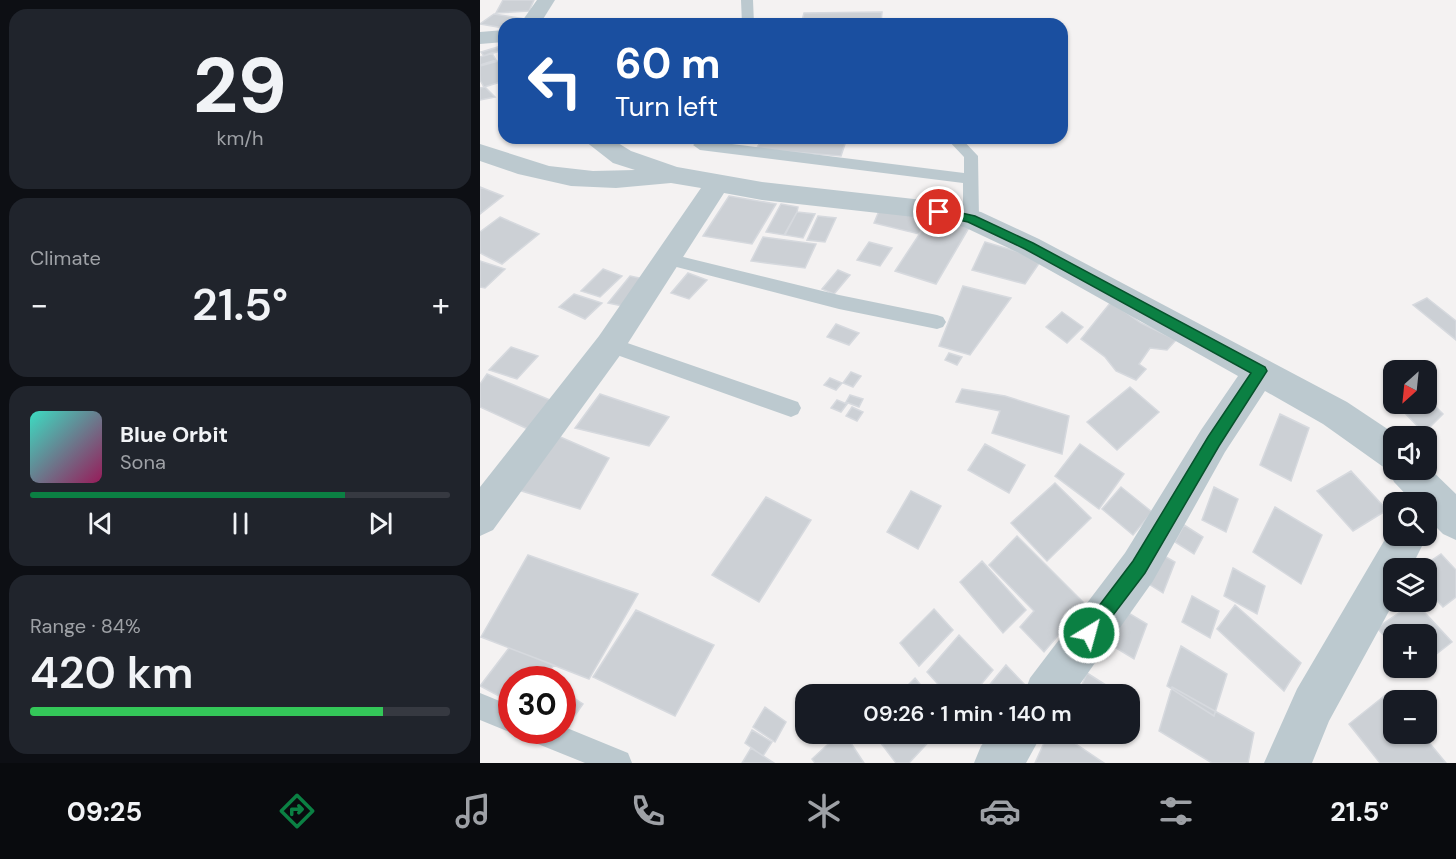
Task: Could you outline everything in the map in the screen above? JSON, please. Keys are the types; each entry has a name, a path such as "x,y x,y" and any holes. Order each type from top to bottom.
{"street":[{"path":"534,18 546,0"},
{"path":"480,38 498,36"},
{"path":"602,144 622,157 673,175 717,184 923,209 971,219 1029,246 1260,371 1335,413 1383,445"},
{"path":"480,152 543,173 580,180 618,182 673,175"},
{"path":"480,517 610,345 717,184"},
{"path":"1053,684 1139,567 1214,441 1260,371"},
{"path":"1421,489 1456,521"},
{"path":"1288,763 1313,705 1402,546"},
{"path":"998,763 1011,744"}],"lane":[{"path":"747,0 748,18"},
{"path":"959,144 971,156 971,219"},
{"path":"700,145 972,179"},
{"path":"667,259 839,302 937,322"},
{"path":"610,345 791,408"},
{"path":"480,706 498,714"},
{"path":"572,744 618,763"}],"building":[{"path":"503,0 534,0 529,11 496,13"},
{"path":"882,12 882,18 803,18 804,13"},
{"path":"494,14 519,18 498,18 498,27 480,24"},
{"path":"498,47 498,52 484,56 481,52"},
{"path":"492,53 496,60 480,65 480,57"},
{"path":"498,61 498,83 484,87 480,80 480,66"},
{"path":"485,87 495,97 480,100 480,88"},
{"path":"759,144 845,144 841,156 756,149"},
{"path":"480,187 503,196 480,214"},
{"path":"729,196 776,204 752,244 703,236"},
{"path":"781,204 798,207 797,212 784,235 766,232"},
{"path":"881,206 932,215 919,234 874,223"},
{"path":"797,212 815,214 803,238 785,235"},
{"path":"932,215 970,226 936,284 895,271"},
{"path":"818,216 836,218 825,242 807,240"},
{"path":"500,217 539,234 502,264 480,253 480,232"},
{"path":"763,237 816,244 805,268 751,261"},
{"path":"869,242 892,248 880,266 857,260"},
{"path":"985,242 1042,259 1025,284 972,270"},
{"path":"480,261 505,269 485,288 480,287"},
{"path":"603,269 622,276 600,297 581,291"},
{"path":"838,270 850,275 834,294 822,289"},
{"path":"688,273 707,280 689,299 671,293"},
{"path":"630,276 644,279 627,307 608,303"},
{"path":"963,286 1011,298 970,355 939,346"},
{"path":"574,294 602,303 585,319 559,307"},
{"path":"1427,298 1456,321 1456,340 1413,305"},
{"path":"1111,302 1141,323 1176,340 1167,350 1150,348 1139,364 1146,369 1136,380 1116,371 1105,357 1081,339"},
{"path":"1062,312 1083,327 1067,343 1046,327"},
{"path":"836,324 859,333 849,345 827,337"},
{"path":"511,347 538,356 517,379 489,370"},
{"path":"949,353 962,357 957,365 945,360"},
{"path":"851,372 861,376 853,387 843,383"},
{"path":"487,374 555,402 528,429 480,407 480,384"},
{"path":"830,378 842,383 836,390 824,385"},
{"path":"1130,387 1159,412 1117,450 1087,422"},
{"path":"962,389 1005,396 1069,416 1062,454 992,433 1000,411 956,402"},
{"path":"600,394 669,417 649,446 575,428"},
{"path":"850,395 863,399 859,407 846,402"},
{"path":"837,400 847,404 841,412 831,408"},
{"path":"852,407 863,412 857,421 846,416"},
{"path":"1437,408 1443,414 1431,426 1417,426 1406,414 1437,414"},
{"path":"1280,414 1309,428 1291,481 1260,465"},
{"path":"551,433 609,458 580,509 512,488"},
{"path":"985,444 1025,465 1009,493 968,470"},
{"path":"1080,444 1124,474 1099,509 1055,476"},
{"path":"1351,471 1383,506 1383,512 1353,531 1317,491"},
{"path":"1055,483 1091,518 1047,561 1011,523"},
{"path":"1121,487 1152,512 1133,535 1102,509"},
{"path":"1214,487 1238,499 1226,532 1202,520"},
{"path":"911,491 941,506 918,549 887,532"},
{"path":"766,497 811,520 759,602 712,575"},
{"path":"1275,507 1322,535 1301,584 1253,552"},
{"path":"1184,525 1203,537 1194,554 1175,542"},
{"path":"1017,536 1085,604 1044,652 1020,627 1034,611 989,565"},
{"path":"1159,553 1175,562 1163,593 1147,583"},
{"path":"1441,554 1456,570 1456,597 1443,607 1437,601 1437,558 1435,558"},
{"path":"528,555 638,594 589,679 576,674 576,666 556,666 481,637"},
{"path":"982,561 1026,610 1003,633 960,582"},
{"path":"1233,568 1265,586 1257,614 1224,596"},
{"path":"1192,596 1219,611 1210,638 1182,622"},
{"path":"1235,605 1301,663 1284,691 1217,629"},
{"path":"934,609 953,630 919,666 900,643"},
{"path":"636,610 714,645 675,716 593,677"},
{"path":"1125,611 1147,624 1134,659 1111,645"},
{"path":"1400,612 1424,612 1435,624 1383,624 1383,635 1377,628"},
{"path":"1437,626 1452,642 1437,654"},
{"path":"959,635 993,670 981,684 938,684 927,672"},
{"path":"1181,646 1227,674 1214,716 1167,686"},
{"path":"509,648 554,665 498,666 498,696 480,686"},
{"path":"1006,665 1024,684 990,684"},
{"path":"1087,673 1104,684 1082,684"},
{"path":"915,678 920,684 909,684"},
{"path":"1172,687 1254,733 1248,763 1212,763 1159,731"},
{"path":"1383,697 1383,744 1430,744 1446,763 1380,763 1349,724"},
{"path":"576,699 583,704 576,714"},
{"path":"765,707 786,722 775,742 753,727"},
{"path":"752,730 772,742 763,756 745,743"},
{"path":"828,744 852,744 864,763 815,763 812,759"},
{"path":"882,744 927,744 909,763 896,763"},
{"path":"1044,744 1076,744 1104,763 1035,763"},
{"path":"751,748 774,763 742,763"}],"route":[{"path":"939,212 971,219 1029,246 1260,371 1214,441 1139,567 1089,633"}]}
